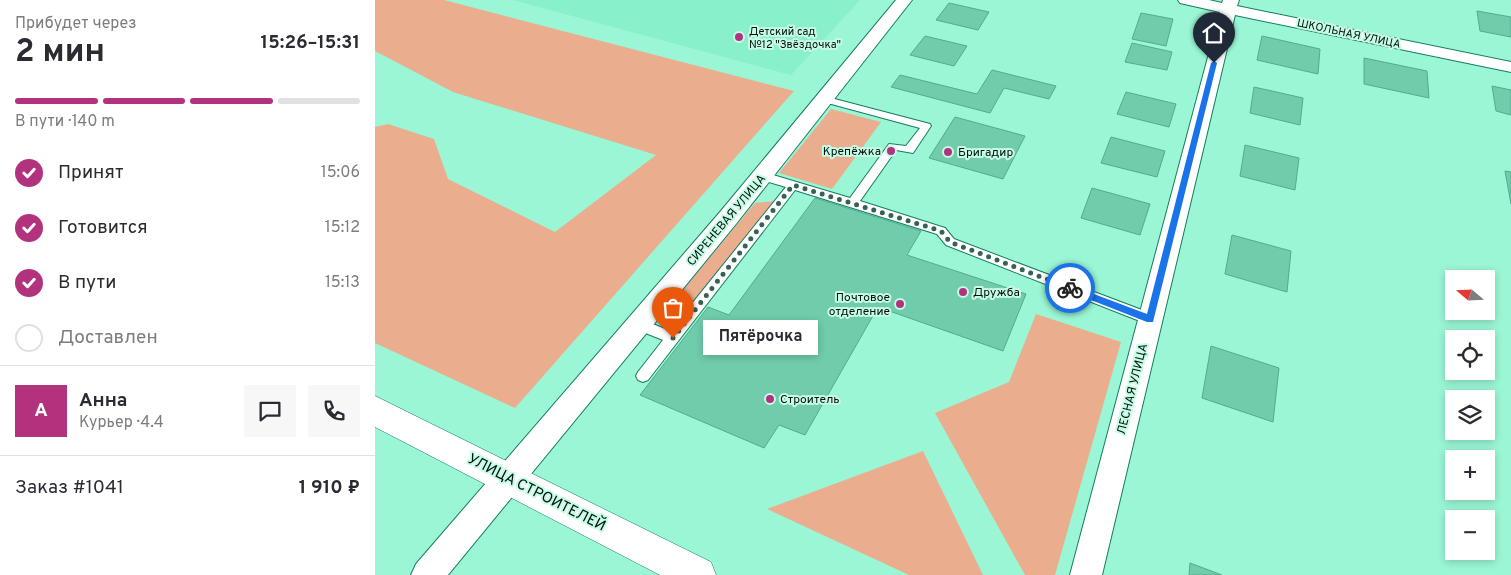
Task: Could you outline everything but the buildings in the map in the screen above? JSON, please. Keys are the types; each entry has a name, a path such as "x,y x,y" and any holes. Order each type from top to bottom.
{"street":[{"name":"СИРЕНЕВАЯ УЛИЦА","path":"427,575 827,100 904,0"},
{"name":"ШКОЛЬНАЯ УЛИЦА","path":"1186,0 1229,4 1511,67"},
{"name":"ЛЕСНАЯ УЛИЦА","path":"1086,575 1229,4"},
{"name":"УЛИЦА СТРОИТЕЛЕЙ","path":"375,411 698,575"}],"lane":[{"path":"827,100 926,126 909,150 893,146 853,203"},
{"path":"763,176 941,231 950,242 1150,319"},
{"path":"643,376 793,185"},
{"path":"638,324 673,338"}],"shaded area":[{"path":"375,0 444,0 794,91 515,408 375,343 375,127 388,124 434,139 448,179 555,232 656,155 453,92 375,51"},
{"name":"Детский сад №12 \"Звёздочка\"","path":"513,0 860,0 791,75"},
{"path":"831,109 881,122 832,189 779,173"},
{"path":"774,201 683,316 673,302 755,203"},
{"path":"1036,314 1121,342 1055,575 1025,575 935,413 1009,382"},
{"path":"923,451 983,575 909,575 767,509"}],"way so far":[{"path":"673,338 793,185 941,231 950,242 1070,288"}],"place":[{"name":"Детский сад №12 \"Звёздочка\"","path":"739,37"},
{"name":"Крепёжка","path":"891,151"},
{"name":"Бригадир","path":"948,152"},
{"name":"Дружба","path":"963,292"},
{"name":"Почтовое отделение","path":"900,304"},
{"name":"Пятёрочка","path":"673,338"},
{"name":"Строитель","path":"770,399"}],"route":[{"path":"1070,288 1150,319 1214,63"}]}
